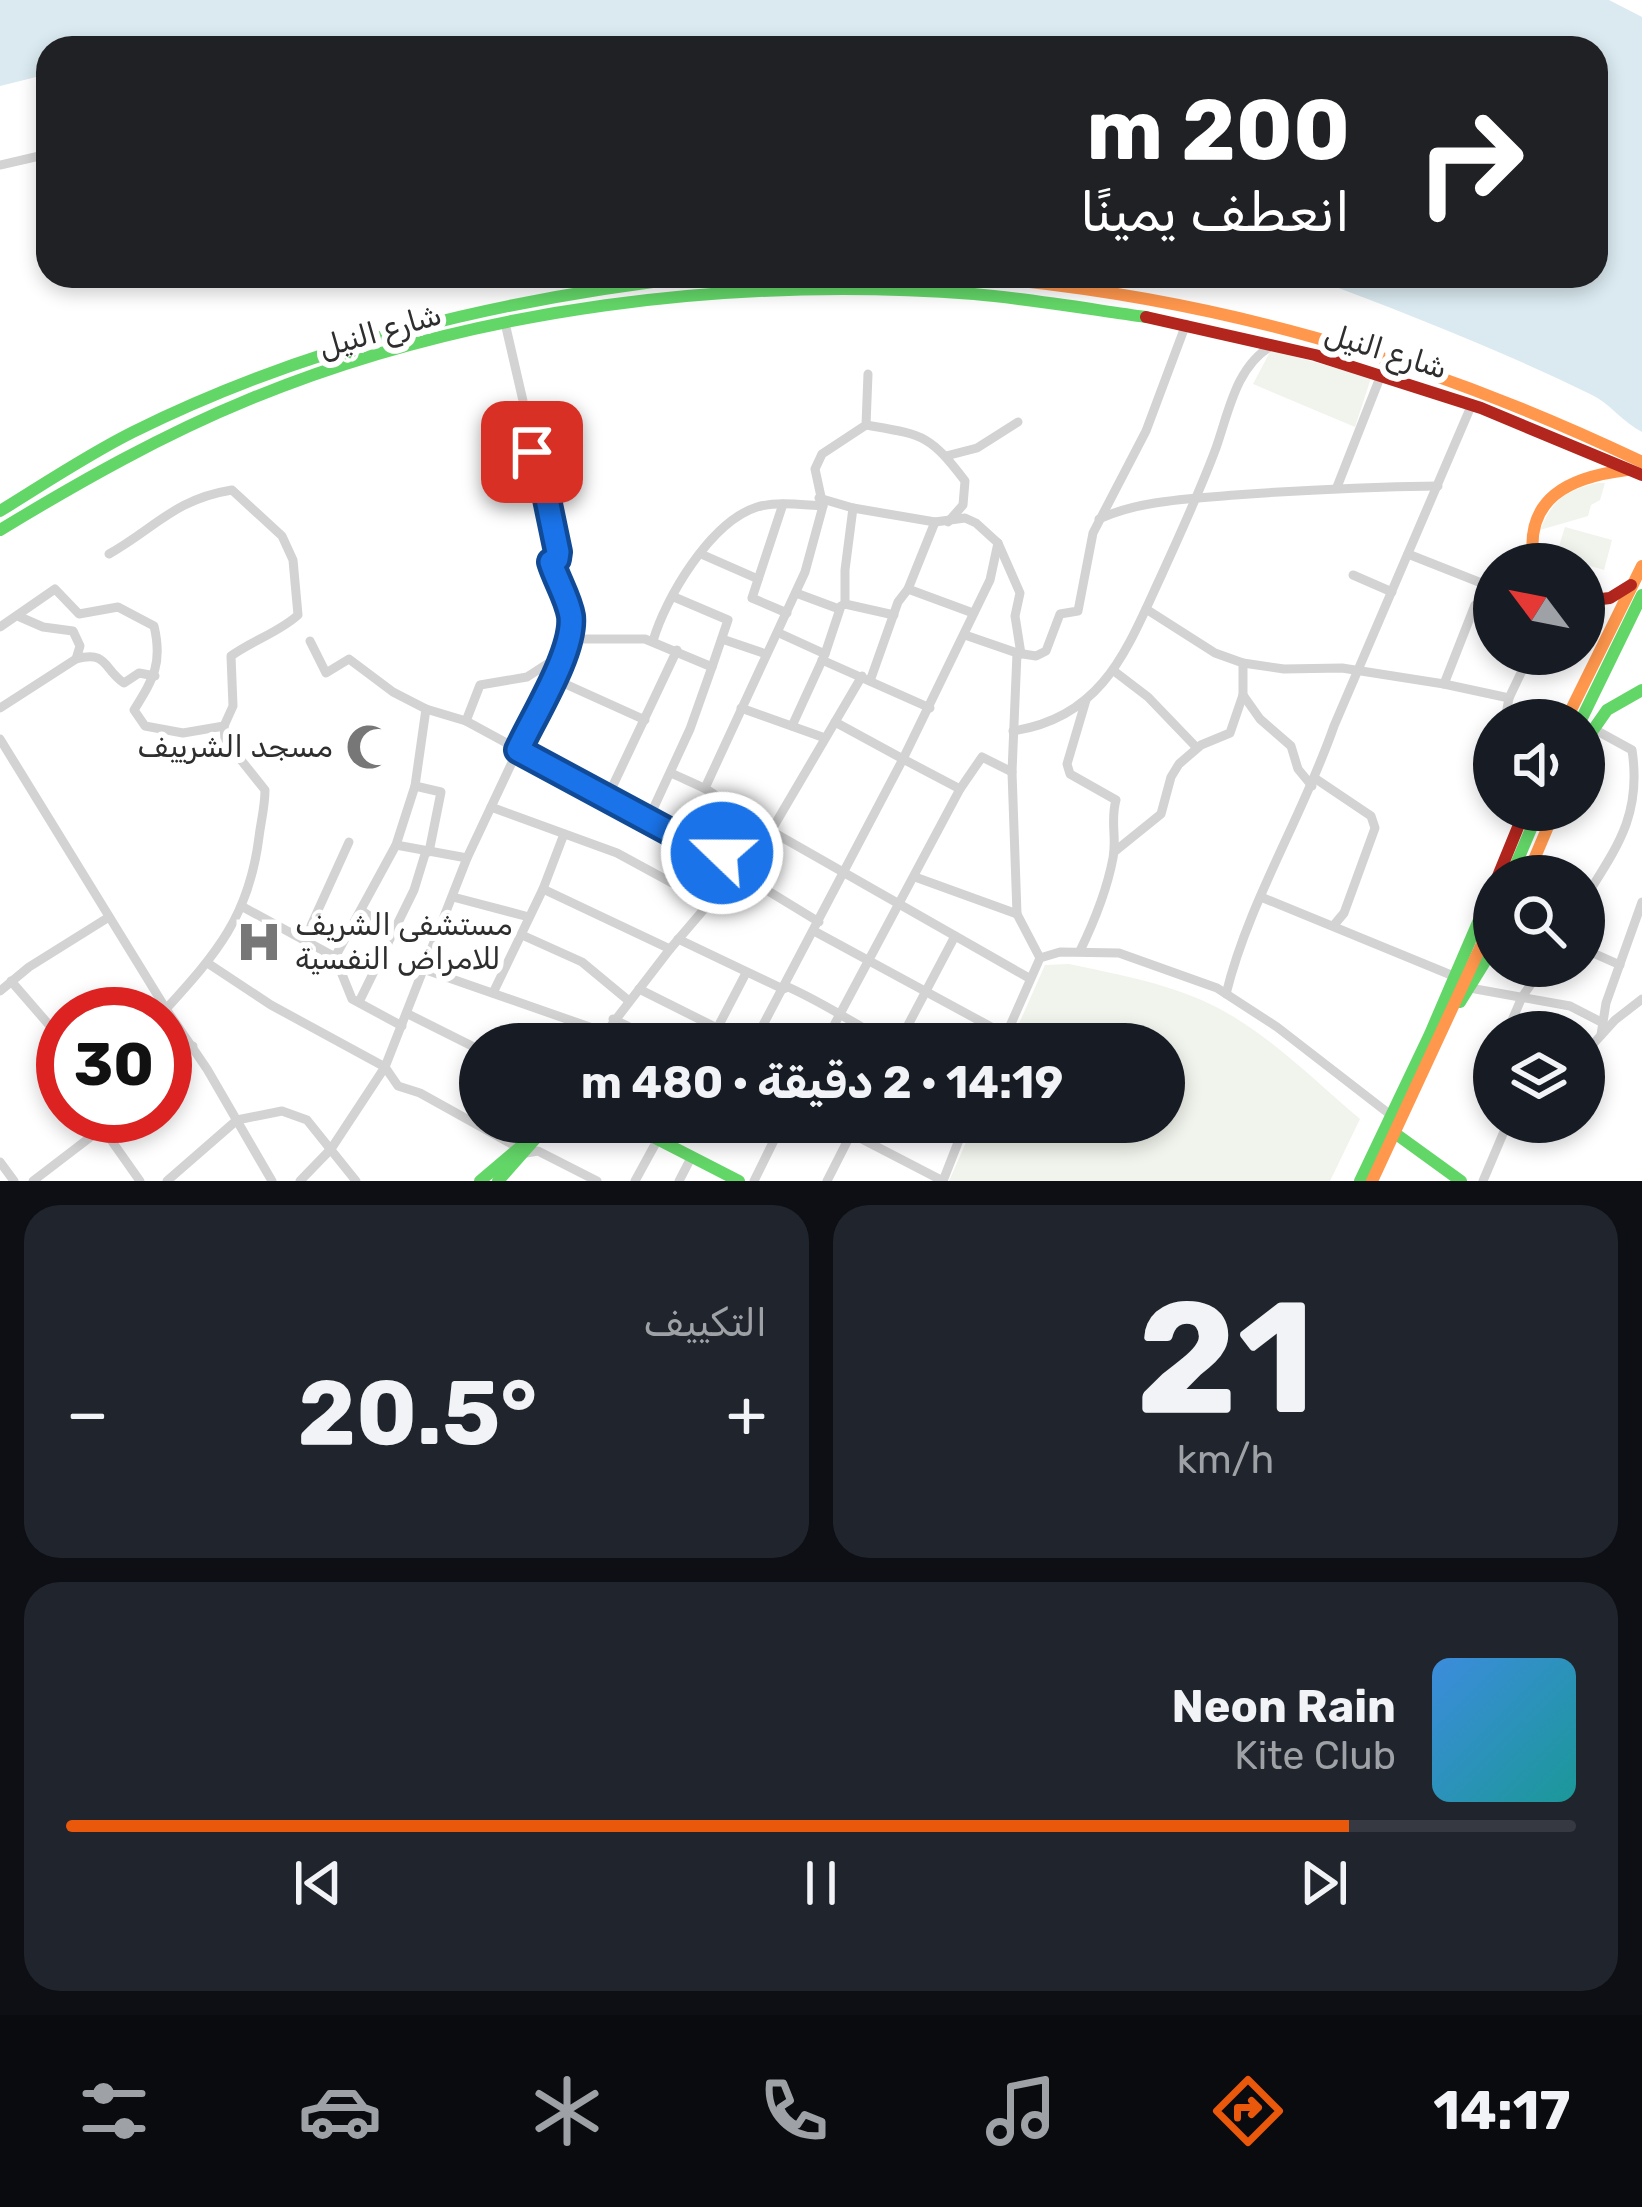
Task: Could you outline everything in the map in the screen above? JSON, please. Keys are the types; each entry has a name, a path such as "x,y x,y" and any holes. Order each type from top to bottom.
{"main road":[{"name":"شارع النيل","path":"0,511 101,448 242,383 420,325 570,291 604,288"},
{"name":"شارع النيل","path":"0,530 114,462 248,400 376,354 598,306 780,288"},
{"name":"شارع النيل","path":"956,288 1186,322 1276,342 1472,404 1638,469"},
{"name":"شارع النيل","path":"1067,288 1154,300 1318,337 1478,388 1638,469"},
{"path":"596,289 593,299 598,306"},
{"path":"570,291 574,310"},
{"path":"1532,543 1531,531 1547,500 1584,476 1638,469"},
{"path":"1576,699 1642,566"},
{"path":"1605,599 1634,581"},
{"path":"1597,699 1642,596"},
{"path":"1605,709 1642,690"},
{"path":"1360,1181 1473,936"},
{"path":"1372,1181 1473,967"},
{"path":"1453,1013 1473,983"},
{"path":"1396,1134 1452,1178"},
{"path":"480,1181 527,1143"},
{"path":"498,1181 530,1143"},
{"path":"666,1143 739,1181"}],"street":[{"path":"0,166 36,157"},
{"path":"965,634 1036,656 1046,651 1060,614 1078,611 1099,519 1146,431 1186,322"},
{"path":"300,1181 331,1149 385,1067 467,857 568,639 571,615 551,562 558,552 505,323"},
{"path":"1012,731 1053,722 1086,700 1114,670 1197,498 1246,364 1240,333"},
{"path":"1246,364 1276,342"},
{"path":"1337,487 1382,373"},
{"path":"704,788 796,592 821,502 815,469 822,454 866,425 868,374"},
{"path":"1226,994 1261,896 1314,782 1472,404"},
{"path":"946,456 977,448 1018,422"},
{"path":"866,425 916,434 946,456 965,481 963,505 947,522"},
{"path":"1099,519 1127,509 1197,498 1337,487 1438,486"},
{"path":"109,554 178,506 200,495 232,490 282,536 293,560 298,615 230,656 233,706 224,726 225,740 265,790 256,860 243,907 208,964 187,987"},
{"path":"653,641 679,578 752,508 821,502 935,523 970,519 998,543 1020,592 1015,616 1019,654 1012,731 1017,914 1040,958"},
{"path":"783,504 752,598 787,613"},
{"path":"792,727 842,606 853,508"},
{"path":"610,1023 771,831 866,678 935,523"},
{"path":"764,1023 930,708 990,580 998,543"},
{"path":"701,554 758,579"},
{"path":"1408,554 1473,580"},
{"path":"1353,575 1392,592"},
{"path":"0,626 55,589 79,614 118,607 154,626 155,676 134,710 145,726 183,733 224,726"},
{"path":"908,590 973,613"},
{"path":"796,592 894,615"},
{"path":"648,820 712,668 726,619 674,597"},
{"path":"1146,609 1215,653 1244,663 1358,671 1509,698 1520,675"},
{"path":"1444,683 1473,609"},
{"path":"20,616 43,627 73,631 80,646 76,659"},
{"path":"779,633 930,708"},
{"path":"568,639 621,636 653,641 712,668"},
{"path":"722,639 766,655"},
{"path":"310,641 326,673 349,659 387,688 426,709 466,721 711,854 722,853"},
{"path":"607,798 677,650"},
{"path":"466,721 480,685 526,677 562,654"},
{"path":"0,707 76,659 91,655 105,661 124,683 139,674 155,676"},
{"path":"1114,852 1161,814 1173,772 1197,748 1230,733 1243,695 1244,663"},
{"path":"1114,670 1148,697 1197,748"},
{"path":"552,678 645,720"},
{"path":"1243,695 1260,719 1291,746 1298,769 1371,816 1375,828 1343,913 1332,925"},
{"path":"1081,951 1114,852 1110,820 1116,800 1074,778 1067,764 1086,700"},
{"path":"741,708 826,738"},
{"path":"335,957 396,845 415,786 426,709"},
{"path":"835,722 960,789"},
{"path":"1605,735 1632,750 1639,779 1625,837 1605,868"},
{"path":"0,739 152,987"},
{"path":"834,1023 960,789 982,758 1012,772"},
{"path":"670,772 722,801 728,813 722,853 737,872 869,964 926,990 977,1023"},
{"path":"358,1002 414,890 427,851 441,792 415,786"},
{"path":"491,807 617,853 709,903"},
{"path":"771,831 1030,978"},
{"path":"493,994 564,834"},
{"path":"1625,837 1642,835"},
{"path":"304,941 349,842"},
{"path":"396,845 467,857"},
{"path":"915,878 1017,914"},
{"path":"543,889 783,989 788,987 841,1010 854,1023"},
{"path":"1261,896 1456,977"},
{"path":"453,897 529,917"},
{"path":"1605,1015 1642,902"},
{"path":"243,907 335,957 358,1002 402,1026"},
{"path":"362,911 393,932"},
{"path":"0,991 109,917"},
{"path":"522,935 582,962 628,1001"},
{"path":"906,1023 955,935"},
{"path":"1040,958 1081,951 1119,953 1166,967 1226,994 1277,1027 1392,1116"},
{"path":"1011,1023 1040,958"},
{"path":"1605,958 1620,965"},
{"path":"208,964 271,1005 385,1067 398,1086 420,1093 522,1151 538,1150 597,1181"},
{"path":"426,970 578,1023"},
{"path":"721,1023 746,973"},
{"path":"11,981 36,1010"},
{"path":"1516,1011 1530,987"},
{"path":"1470,988 1580,1011"},
{"path":"639,989 708,1023"},
{"path":"1605,1031 1642,999"},
{"path":"408,1014 459,1040"},
{"path":"613,1019 621,1023"},
{"path":"193,1046 272,1181"},
{"path":"167,1181 237,1120 282,1111 307,1120 356,1181"},
{"path":"32,1181 86,1143"},
{"path":"113,1143 140,1181"},
{"path":"635,1181 656,1143"},
{"path":"754,1181 773,1143"},
{"path":"827,1181 846,1143"},
{"path":"868,1143 943,1181 958,1143"},
{"path":"1483,1181 1499,1143"},
{"path":"679,1181 692,1156"},
{"path":"0,1162 14,1181"}],"shaded area":[{"path":"0,0 1609,0 1642,17 1642,432 1597,398 1555,377 1338,288 1608,288 1608,36 36,36 36,77 0,86"},
{"path":"1271,350 1371,378 1355,427 1253,384"},
{"path":"1605,483 1588,516 1540,530 1561,498"},
{"path":"1565,527 1612,540 1605,566 1605,543 1560,543"},
{"path":"1069,964 1184,993 1239,1020 1293,1060 1360,1119 1330,1181 949,1181 966,1143 1185,1143 1185,1023 1019,1023 1045,965"}],"traffic: fast":[{"path":"0,511 133,432 270,373 411,329 610,288"},
{"path":"0,530 122,460 250,399 335,367 514,321 606,305 791,290 974,294 1146,317"},
{"path":"1591,699 1642,595"},
{"path":"1605,713 1642,690"},
{"path":"1520,855 1530,831"},
{"path":"1360,1181 1473,934"},
{"path":"1460,1002 1473,981"},
{"path":"1396,1134 1461,1181"},
{"path":"480,1181 523,1143"},
{"path":"498,1181 531,1143"},
{"path":"665,1143 739,1181"}],"traffic: slow":[{"path":"1078,288 1231,316 1397,363 1479,392 1642,462"},
{"path":"1532,543 1543,507 1555,495 1586,478 1627,470"},
{"path":"1576,699 1642,566"},
{"path":"1536,855 1546,831"},
{"path":"1372,1181 1473,963"}],"traffic: jam":[{"path":"1146,317 1315,355 1481,408 1642,475"},
{"path":"1605,599 1631,585"},
{"path":"1507,855 1516,831"}],"place":[{"name":"مسجد الشرييف","path":"369,747"},
{"name":"مستشفى الشريف للامراض النفسية","path":"259,942"}],"route":[{"path":"532,452 543,480 558,552 551,562 569,608 571,627 518,750 711,854 722,853"}]}
